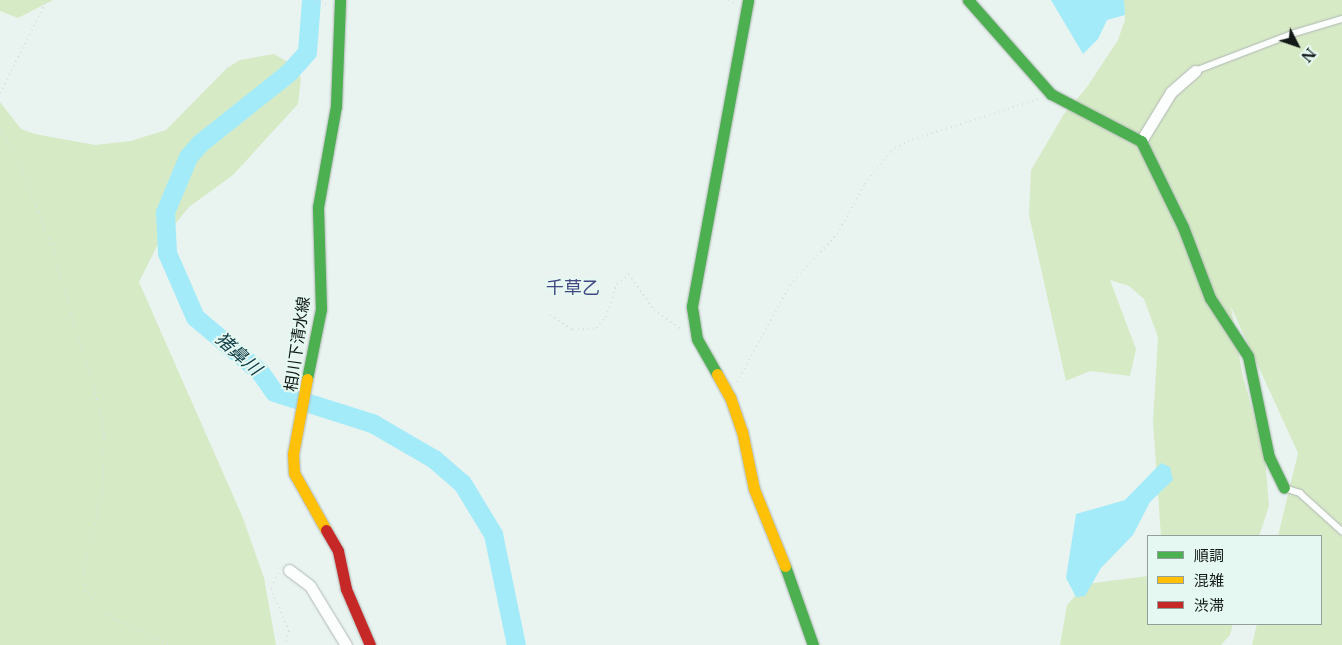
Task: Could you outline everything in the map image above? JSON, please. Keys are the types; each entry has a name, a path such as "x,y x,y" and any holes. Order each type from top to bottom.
{"street":[{"name":"相川下清水線","path":"340,0 336,106 318,208 321,309 293,454 294,473 338,550 346,589 370,645"},
{"path":"748,0 692,306 697,339 730,397 742,431 754,489 799,600 813,645"},
{"path":"968,0 1051,94 1141,141 1183,228 1210,298 1248,356 1269,456 1284,488"},
{"path":"1141,141 1170,92 1194,71"},
{"path":"289,570 310,586 346,645"}],"lane":[{"path":"1194,71 1292,34 1342,19"},
{"path":"1284,488 1300,493 1342,531"}],"path":[{"path":"0,94 47,0"},
{"path":"730,397 790,285 836,234 865,184 891,151 908,141 1051,94"},
{"path":"0,130 18,160 51,245 97,399 104,434 103,489 84,570 84,591 104,614 169,645"},
{"path":"550,315 573,330 597,328 606,316 616,284 629,274 666,321 697,339"},
{"path":"285,645 289,631 271,589 274,578 282,569 289,570"}],"green space":[{"path":"0,0 53,0 18,18 0,11"},
{"path":"1124,0 1342,0 1342,645 1252,645 1257,625 1322,625 1322,535 1278,535 1298,453 1231,307 1242,373 1265,456 1269,506 1259,535 1161,535 1153,422 1158,337 1144,299 1129,286 1110,280 1136,349 1130,376 1090,371 1066,381 1029,215 1031,170 1064,114 1087,87 1118,40 1125,20"},
{"path":"274,54 293,65 301,78 298,104 233,175 189,207 157,246 139,282 243,518 264,578 276,645 0,645 0,102 21,129 35,134 95,145 131,141 166,130 227,68 240,60"},
{"path":"1147,576 1147,625 1233,625 1230,635 1221,645 1060,645 1067,605 1086,584"}],"water":[{"path":"1051,0 1124,0 1125,15 1107,20 1098,39 1083,54"},
{"path":"1161,463 1170,467 1173,480 1150,502 1133,535 1101,568 1085,596 1076,597 1066,578 1076,514 1125,500"}],"waterway":[{"name":"猪鼻川","path":"311,0 307,52 288,73 200,143 188,157 165,212 167,253 195,317 260,372 274,392 372,423 434,459 462,483 493,534 516,645"}],"traffic: fast":[{"path":"307,379 321,309 318,207 336,106 340,0"},
{"path":"717,374 697,339 692,306 748,0"},
{"path":"968,0 1051,94 1141,141 1183,227 1210,298 1248,356 1269,457 1284,488"},
{"path":"785,566 813,645"}],"traffic: slow":[{"path":"717,374 730,397 742,431 754,489 785,566"},
{"path":"307,379 293,454 294,473 326,530"}],"traffic: jam":[{"path":"326,530 338,551 346,589 370,645"}],"district":[{"name":"千草乙","path":"573,288"}]}
